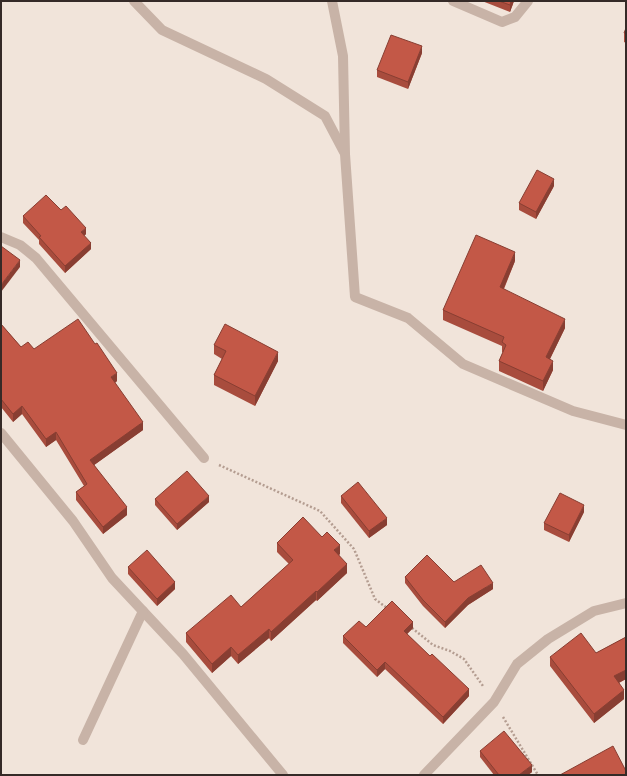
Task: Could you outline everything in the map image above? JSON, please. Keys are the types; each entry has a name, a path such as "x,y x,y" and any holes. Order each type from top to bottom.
{"street":[{"path":"134,1 162,30 266,79 325,116 345,154"},
{"path":"332,1 342,56 345,154 355,297 408,318 463,364 573,411 626,425"},
{"path":"453,1 502,22 515,17 528,1"},
{"path":"1,237 20,245 36,258 204,458"},
{"path":"1,433 74,521 112,578 183,654 284,775"},
{"path":"424,775 494,702 517,664 548,639 594,611 626,603"},
{"path":"83,740 143,611"}],"path":[{"path":"204,458 320,511 354,549 376,599 393,613"},
{"path":"410,626 433,645 464,659 494,702 538,775"}],"building":[{"path":"499,1 511,1 510,5"},
{"path":"391,35 422,46 408,82 377,70"},
{"path":"537,170 554,179 536,212 519,203"},
{"path":"46,195 61,210 66,206 86,228 81,232 91,243 65,266 39,237 41,236 23,216"},
{"path":"476,235 515,252 500,287 565,319 546,357 553,361 543,381 499,361 506,345 502,342 504,337 443,310"},
{"path":"1,246 20,260 1,285"},
{"path":"78,319 95,344 97,343 117,373 111,377 143,422 90,460 127,507 103,527 76,492 87,484 56,432 46,439 22,406 13,414 1,399 1,324 21,347 28,342 34,349"},
{"path":"225,324 278,352 255,396 214,375 226,351 214,345"},
{"path":"187,471 209,496 177,524 155,499"},
{"path":"358,482 387,518 369,531 341,496"},
{"path":"560,493 584,505 569,535 544,523"},
{"path":"303,517 322,537 327,532 340,545 334,550 347,564 271,632 269,629 238,655 231,647 212,664 186,633 231,595 241,607 293,560 277,543"},
{"path":"147,550 175,582 157,599 128,567"},
{"path":"427,555 454,582 481,565 493,583 468,598 445,622 423,600 405,577"},
{"path":"392,601 413,622 404,631 430,656 432,654 469,689 443,717 385,662 377,670 343,636 359,621 366,627"},
{"path":"581,633 596,653 626,637 626,670 614,676 624,690 594,714 550,657"},
{"path":"504,731 532,765 519,775 499,775 480,751"},
{"path":"613,746 626,771 626,775 560,775"}]}
